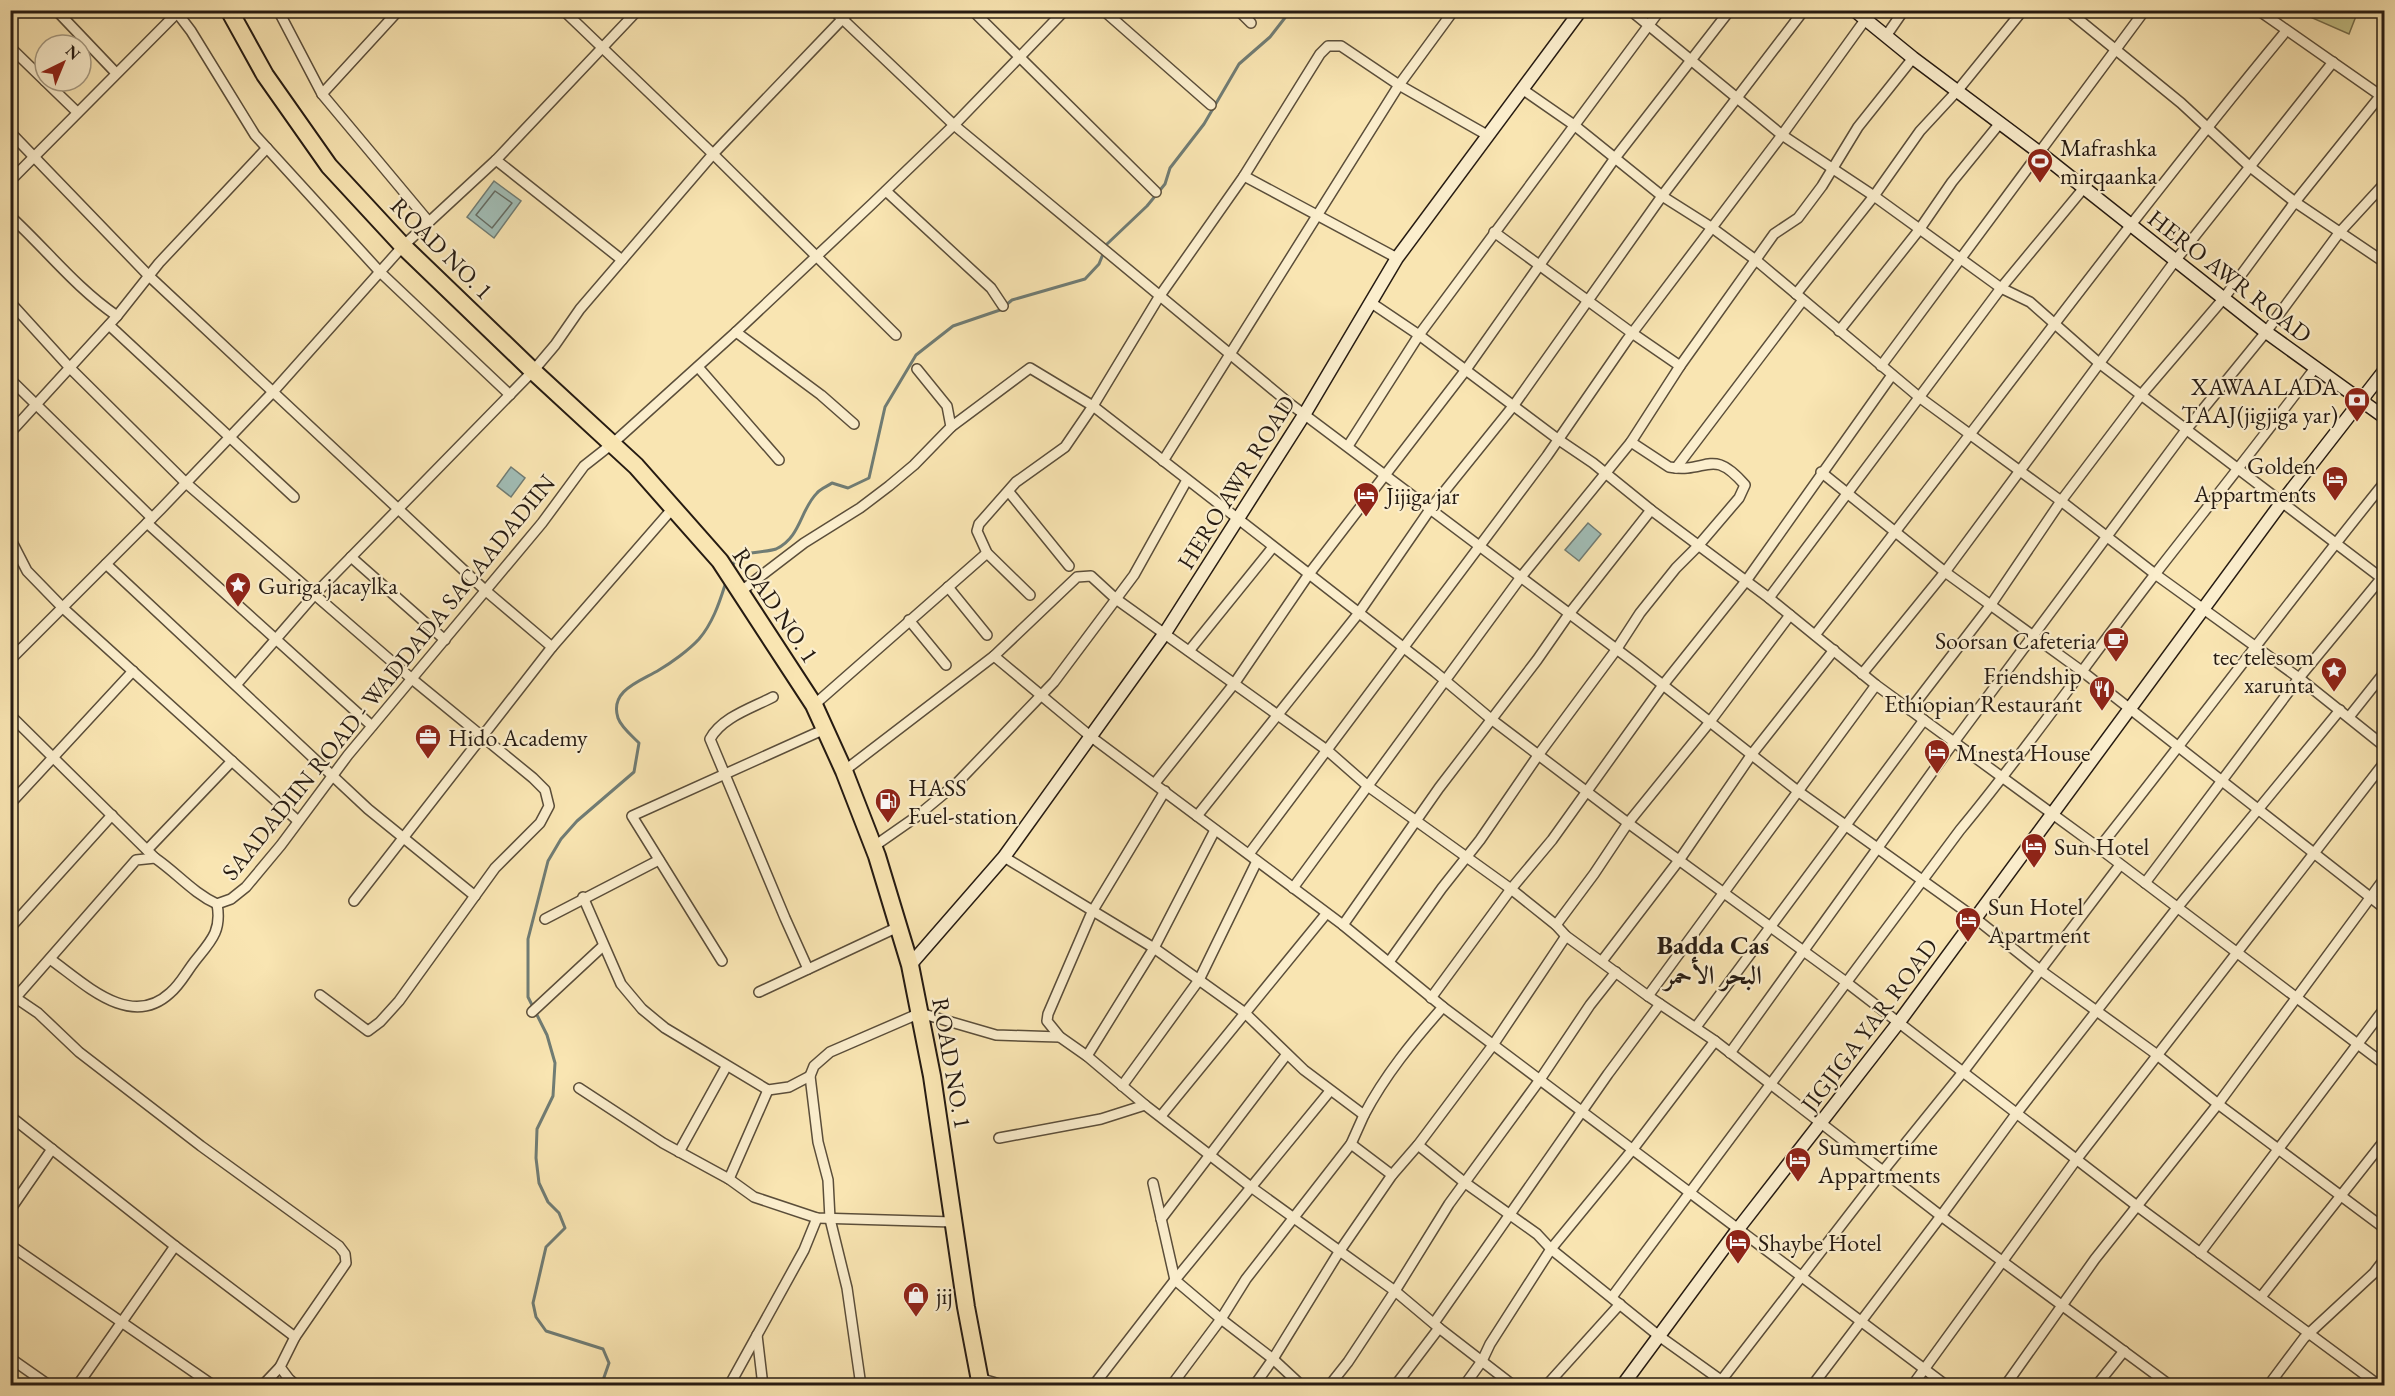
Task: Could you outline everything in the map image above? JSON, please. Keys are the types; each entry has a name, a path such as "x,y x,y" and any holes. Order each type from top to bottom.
{"highway":[{"name":"ROAD NO. 1","path":"229,10 266,75 329,166 403,246 636,466 720,561 814,705 844,771 873,847 910,965 932,1076 953,1222 980,1382"}],"main road":[{"name":"HERO AWR ROAD","path":"910,965 1004,857 1165,633 1304,415 1398,258 1581,10"},
{"name":"HERO AWR ROAD","path":"1854,10 1913,58 2040,153 2266,332 2385,417"},
{"name":"JIGJIGA YAR ROAD","path":"1622,1386 1738,1229 1822,1124 1899,1022 2282,502 2385,371"}],"street":[{"path":"278,10 322,94 429,222"},
{"path":"322,94 399,10"},
{"path":"563,10 602,51 713,154 896,335"},
{"path":"10,660 230,438 403,246 496,160 602,51 638,10"},
{"path":"833,10 954,125 1229,356 1304,415 1431,508 1799,792 1975,918 2097,1013 2156,1054 2278,1150 2385,1228"},
{"path":"236,685 315,594 533,371 555,345 580,309 713,154 851,10"},
{"path":"972,10 1156,192"},
{"name":"SAADADIIN ROAD - WADDADA SACAADADIIN","path":"10,715 155,858 200,897 217,904 231,900 246,887 281,845 333,774 542,523 584,466 698,367 886,191 954,125 1065,10"},
{"path":"1103,10 1211,105"},
{"path":"1238,10 1251,23"},
{"path":"1163,461 1399,85 1454,10"},
{"path":"1630,10 1782,135 1874,196 2001,288 2030,302 2099,363 2384,578 2299,678 2145,883"},
{"path":"1348,446 1419,335 1660,10"},
{"path":"1155,783 1234,684 1309,574 1465,371 1615,158 1730,10"},
{"path":"1197,816 1358,614 1431,508 1514,405 1662,196 1803,10"},
{"path":"1886,36 1904,10"},
{"path":"1676,468 1920,131 1958,90 2023,10"},
{"path":"2067,10 2181,103 2249,166 2295,202 2385,262"},
{"path":"1881,366 2145,10"},
{"path":"1910,710 1990,606 2061,501 2142,394 2223,298 2295,202 2383,96 2258,10"},
{"path":"56,11 116,73"},
{"path":"10,181 176,12 191,31 255,135 380,272 510,395"},
{"path":"1122,1086 1199,980 1253,857 1402,647 1559,440 1632,333 1782,135 1865,20"},
{"path":"1815,635 2055,326 2129,225 2286,31"},
{"path":"1030,595 987,553 977,531 979,524 1016,482 1065,447 1093,406 1159,297 1244,176 1320,54 1328,46 1341,46 1399,85 1487,135"},
{"path":"10,47 33,69"},
{"path":"1293,888 1521,577 1631,441 1680,366 1757,261 1774,234 1798,218 1822,186 1858,127 1913,58"},
{"path":"1862,674 1945,572 2175,261 2333,62"},
{"path":"1522,89 1574,125 1662,196 1711,227 1757,261 1918,397 2299,678 2385,746"},
{"path":"57,93 77,112"},
{"path":"1839,331 1919,230 1952,182 2000,123"},
{"path":"10,132 149,276 272,393 486,591 552,647"},
{"path":"10,433 71,369 149,276 267,148"},
{"path":"496,160 622,260"},
{"path":"1244,176 1398,258"},
{"path":"1730,1053 1805,952 1954,742 2108,538 2186,430 2266,332 2339,233 2385,184"},
{"path":"1769,598 2001,288 2083,189"},
{"path":"886,191 991,288 1003,306"},
{"path":"10,216 66,274 92,298 117,316"},
{"path":"1494,232 1539,267 1680,366"},
{"path":"10,302 71,369 186,483 412,680 545,790 549,806 540,824 495,868 399,1001 380,1022 368,1031 320,995"},
{"path":"1370,302 1419,335 1606,474 1698,546 1746,580 1876,685 2004,777 2385,1064"},
{"path":"109,325 294,497"},
{"path":"736,332 821,395 854,424"},
{"path":"698,367 778,460"},
{"path":"740,592 804,543 860,508 889,486 914,465 951,427 1030,368 1093,406 1491,719 1628,823 1899,1022 2076,1160 2310,1335 2368,1383 2381,1386 2385,1382"},
{"path":"1611,1298 1960,830 2004,777 2155,574 2240,469 2315,368"},
{"path":"917,369 946,406 951,427"},
{"path":"1431,998 1511,889 1547,847 1662,685 1746,580 1892,375"},
{"path":"10,379 150,520 372,726"},
{"path":"1389,962 1480,840 1640,613 1738,498 1745,486 1726,465 1712,463 1669,467 1631,441"},
{"path":"1821,472 1945,572 2180,746 2385,908"},
{"path":"873,847 916,817 957,783 1054,682 1134,575 1187,480"},
{"path":"2099,848 2180,746 2254,645 2385,483"},
{"path":"1009,492 1068,566"},
{"path":"354,901 552,647 673,508"},
{"path":"1343,925 1417,823 1439,788 1537,660 1569,614 1651,510"},
{"path":"10,538 27,571 63,608 298,821"},
{"path":"1189,651 1274,547"},
{"path":"814,705 987,553"},
{"path":"351,557 445,640"},
{"path":"106,564 384,822 475,896"},
{"path":"844,771 994,657 1077,577 1091,576 1116,599 1328,751 1369,787 1511,889 1556,925 1566,936 1648,996 1715,1041 1941,1216 2171,1386"},
{"path":"948,587 987,635"},
{"path":"1556,925 1628,823 1709,723 1790,615"},
{"path":"909,620 946,665"},
{"path":"1602,961 1680,860 1752,754 1834,650"},
{"path":"994,657 1090,736 1343,925 1431,998 1539,1081 1801,1274 1947,1386"},
{"path":"10,804 133,671"},
{"path":"2349,717 2385,673"},
{"path":"1648,996 1876,685"},
{"path":"773,696 724,723 714,731 710,739 808,969"},
{"path":"1812,1386 2016,1114 2177,908 2340,710"},
{"path":"1696,1027 1924,720"},
{"path":"722,961 632,816 825,729"},
{"path":"147,850 232,761"},
{"path":"1912,1386 2156,1054 2239,953 2385,763"},
{"path":"1165,791 1092,912 1047,1021 1060,1037 1087,1056 1145,1105 1251,1187 1395,1291 1514,1386"},
{"path":"10,928 112,815"},
{"path":"1087,1056 1154,948 1215,830"},
{"path":"1004,857 1154,948 1199,980 1245,1013 1287,1054 1330,1091 1364,1115"},
{"path":"155,858 136,860 12,999 38,1013 80,1052 201,1146 339,1246 345,1254 346,1263 296,1338 280,1367 262,1386"},
{"path":"545,919 659,860"},
{"path":"1418,1145 1464,1182 1537,1234 1551,1249 1611,1298 1722,1384 1801,1274 1963,1072 2120,865"},
{"path":"2005,1386 2095,1259 2218,1104 2385,879"},
{"path":"584,897 621,984 642,1009 665,1028 726,1067 768,1090 789,1087 810,1076"},
{"path":"50,959 106,999 127,1007 148,1007 170,993 213,937 220,918 217,904"},
{"path":"1161,1116 1326,914"},
{"path":"759,992 898,927"},
{"path":"1254,1386 1274,1359 1339,1252 1392,1174 1418,1145 1493,1045 1566,936"},
{"path":"532,1012 603,946"},
{"path":"1329,1386 1348,1362 1395,1291 1464,1182 1616,972"},
{"path":"1395,1386 1510,1214 1660,1004"},
{"path":"1171,1386 1221,1319 1246,1279 1351,1144 1364,1115 1396,1063 1443,1007"},
{"path":"2200,1253 2385,1009"},
{"path":"861,1386 847,1288 830,1219 828,1180 818,1142 810,1076 814,1066 830,1052 920,1013 996,1035 1060,1037"},
{"path":"1464,1386 1551,1249 1633,1149 1715,1041"},
{"path":"1161,1219 1208,1154 1287,1054"},
{"path":"680,1152 726,1067"},
{"path":"579,1088 680,1152 729,1179 754,1197 817,1218 953,1222"},
{"path":"729,1179 768,1090"},
{"path":"1093,1386 1175,1280 1330,1091"},
{"path":"999,1138 1101,1119 1145,1105"},
{"path":"10,1116 296,1338"},
{"path":"2261,1298 2385,1141"},
{"path":"1351,1144 1392,1174"},
{"path":"10,1210 52,1149"},
{"path":"1153,1183 1175,1280 1274,1359 1302,1386"},
{"path":"729,1386 804,1250 817,1218"},
{"path":"10,1245 57,1275 214,1386"},
{"path":"77,1386 175,1246"},
{"path":"2268,1386 2296,1349 2385,1260"},
{"path":"1546,1386 1620,1304"},
{"path":"757,1335 763,1386"},
{"path":"2096,1386 2124,1351"},
{"path":"10,1358 50,1386"},
{"path":"280,1367 297,1386"},
{"path":"980,1382 1006,1386"}],"shaded area":[{"path":"2303,10 2358,11 2349,34 2301,13"}],"water":[{"path":"494,181 521,201 494,238 467,217"},
{"path":"511,467 525,478 511,497 497,486"},
{"path":"1588,523 1601,534 1579,561 1565,550"}],"waterway":[{"path":"732,568 736,557 776,549 791,538 811,500 822,489 832,483 848,488 869,478 885,407 916,355 953,326 1000,310 1012,300 1085,279 1099,264 1107,244 1147,206 1165,184 1170,168 1204,124 1239,64 1270,37 1291,10"},
{"path":"601,1386 609,1363 603,1349 546,1331 536,1317 533,1303 546,1247 565,1228 559,1213 548,1202 539,1183 536,1158 537,1129 553,1096 555,1063 547,1035 528,997 528,939 548,861 561,839 577,821 634,772 639,743 619,721 616,708 618,700 628,688 669,664 699,639 718,606 725,585"}],"place":[{"name":"Mafrashka mirqaanka","path":"2040,184"},
{"name":"XAWAALADA TAAJ(jigjiga yar)","path":"2357,423"},
{"name":"Golden Appartments","path":"2335,502"},
{"name":"Jijiga jar","path":"1366,518"},
{"name":"Guriga jacaylka","path":"238,608"},
{"name":"Soorsan Cafeteria","path":"2116,663"},
{"name":"tec telesom xarunta","path":"2334,693"},
{"name":"Friendship Ethiopian Restaurant","path":"2102,712"},
{"name":"Hido Academy","path":"428,760"},
{"name":"Mnesta House","path":"1937,775"},
{"name":"HASS Fuel-station","path":"888,824"},
{"name":"Sun Hotel","path":"2034,869"},
{"name":"Sun Hotel Apartment","path":"1968,943"},
{"name":"Summertime Appartments","path":"1798,1183"},
{"name":"Shaybe Hotel","path":"1738,1265"},
{"name":"jij","path":"916,1318"}],"district":[{"name":"Badda Cas البحر الأحمر","path":"1713,960"}]}
